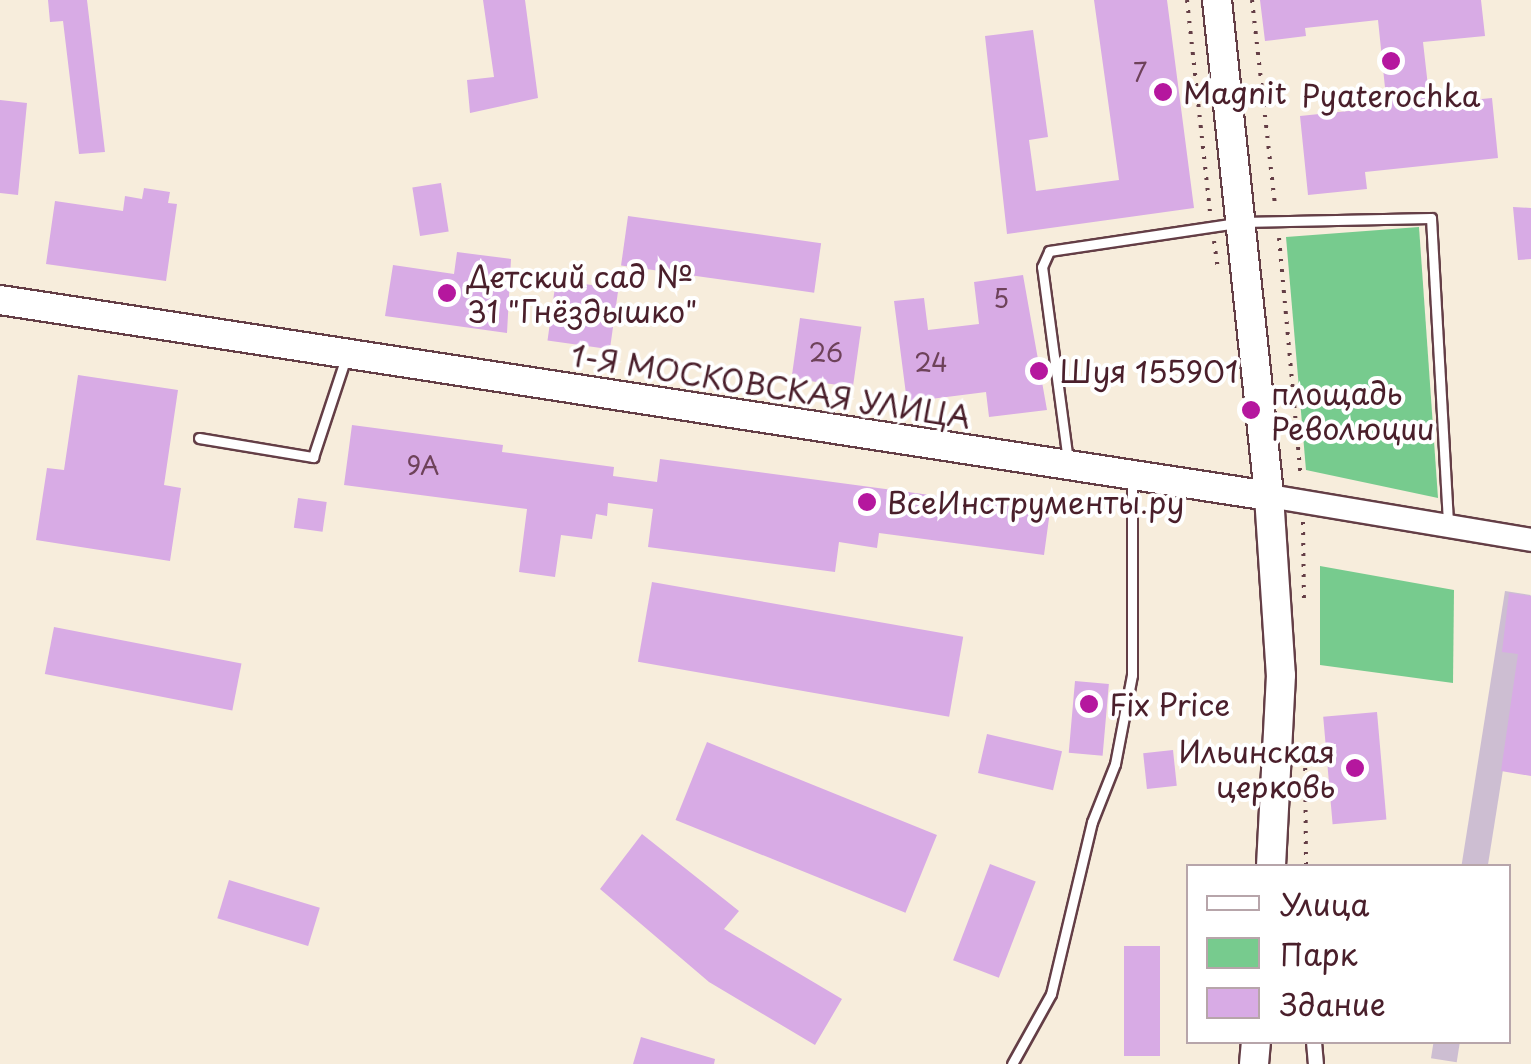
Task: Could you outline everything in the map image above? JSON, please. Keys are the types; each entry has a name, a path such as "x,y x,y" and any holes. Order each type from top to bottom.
{"main road":[{"path":"1217,0 1270,496 1282,675 1271,864"},
{"name":"1-Я МОСКОВСКАЯ УЛИЦА","path":"0,300 346,357 1270,496"}],"street":[{"name":"1-Я МОСКОВСКАЯ УЛИЦА","path":"1270,496 1531,540"}],"lane":[{"path":"1068,464 1045,256 1060,246 1242,222 1431,218 1448,526"},
{"path":"198,438 313,456 346,357"},
{"path":"1012,1064 1051,994 1092,822 1115,764 1132,675 1132,473"}],"path":[{"path":"1186,0 1219,282"},
{"path":"1252,0 1278,222 1303,500"}],"shaded area":[{"path":"1505,591 1531,595 1488,864 1462,864"},
{"path":"1433,1044 1460,1044 1457,1062 1431,1058"}],"green space":[{"path":"1419,227 1438,498 1306,470 1286,237"},
{"path":"1320,566 1454,590 1453,683 1320,665"}],"building":[{"path":"48,0 87,0 105,152 79,154 63,21 50,22"},
{"path":"483,0 525,0 538,98 470,113 467,80 494,77"},
{"path":"1094,0 1167,0 1194,208 1007,234 985,36 1033,30 1048,137 1029,140 1036,191 1119,180"},
{"path":"1260,0 1481,0 1485,36 1423,42 1430,104 1492,98 1498,158 1365,172 1367,189 1308,195 1300,116 1387,107 1378,20 1305,28 1306,36 1265,41"},
{"path":"0,100 27,103 18,195 0,193"},
{"path":"441,183 449,231 420,236 412,188"},
{"path":"144,188 170,192 168,203 177,204 166,281 46,264 55,201 123,211 125,196 142,199"},
{"path":"1513,207 1531,208 1531,259 1518,260"},
{"path":"628,216 821,243 814,293 621,266"},
{"name":"Детский сад № 31 \"Гнёздышко\"","path":"457,252 511,259 507,333 385,316 393,265 454,274"},
{"path":"1023,275 1047,410 989,417 986,392 907,402 894,301 924,298 928,330 979,324 974,282"},
{"path":"556,280 618,289 610,349 548,340"},
{"path":"800,318 861,327 853,387 792,378"},
{"path":"78,375 178,390 164,485 181,488 170,561 36,540 47,468 64,470"},
{"path":"352,425 503,445 502,452 614,467 613,476 657,482 660,459 1050,511 1044,555 879,533 877,548 839,542 835,572 648,547 653,509 608,503 607,516 596,514 592,539 561,535 555,577 519,572 527,509 344,485"},
{"path":"298,498 327,502 323,532 294,528"},
{"path":"652,582 963,637 949,717 638,662"},
{"path":"1509,593 1531,596 1531,776 1501,771 1518,654 1502,652"},
{"path":"54,627 241,663 232,711 45,674"},
{"path":"1075,681 1109,684 1103,756 1069,753"},
{"name":"Ильинская церковь","path":"1377,712 1386,820 1333,824 1323,717"},
{"path":"987,734 1062,751 1053,790 978,773"},
{"path":"707,742 937,835 905,913 676,820"},
{"path":"1173,750 1177,786 1147,789 1143,753"},
{"path":"642,834 739,911 724,929 842,999 815,1045 709,982 600,889"},
{"path":"990,864 1036,882 999,978 953,960"},
{"path":"229,880 320,908 308,946 217,918"},
{"path":"1124,946 1160,946 1160,1056 1124,1056"},
{"path":"641,1037 715,1059 714,1064 633,1064"}],"place":[{"name":"Pyaterochka","path":"1391,61"},
{"name":"Magnit","path":"1163,92"},
{"name":"Детский сад № 31 \"Гнёздышко\"","path":"447,293"},
{"name":"Шуя 155901","path":"1039,371"},
{"name":"площадь Революции","path":"1251,410"},
{"name":"ВсеИнструменты.ру","path":"867,502"},
{"name":"Fix Price","path":"1089,704"},
{"name":"Ильинская церковь","path":"1355,768"}]}
